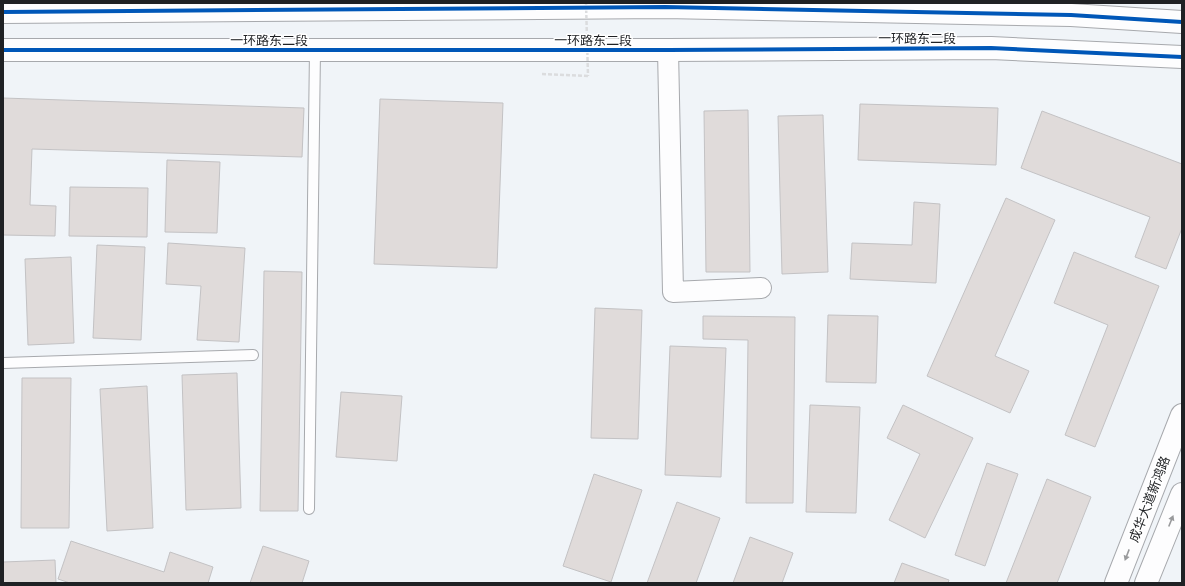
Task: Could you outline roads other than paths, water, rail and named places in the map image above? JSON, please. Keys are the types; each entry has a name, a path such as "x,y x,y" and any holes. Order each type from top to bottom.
{"main road":[{"name":"一环路东二段","path":"3,12 665,7 1071,9 1182,22"},
{"name":"一环路东二段","path":"3,50 668,50 991,48 1182,57"},
{"name":"成华大道新鸿路","path":"1116,583 1182,415"},
{"path":"1146,583 1182,494"}],"street":[{"path":"668,50 672,292 761,288"}],"lane":[{"path":"309,509 315,50"},
{"path":"3,363 253,354"}]}
